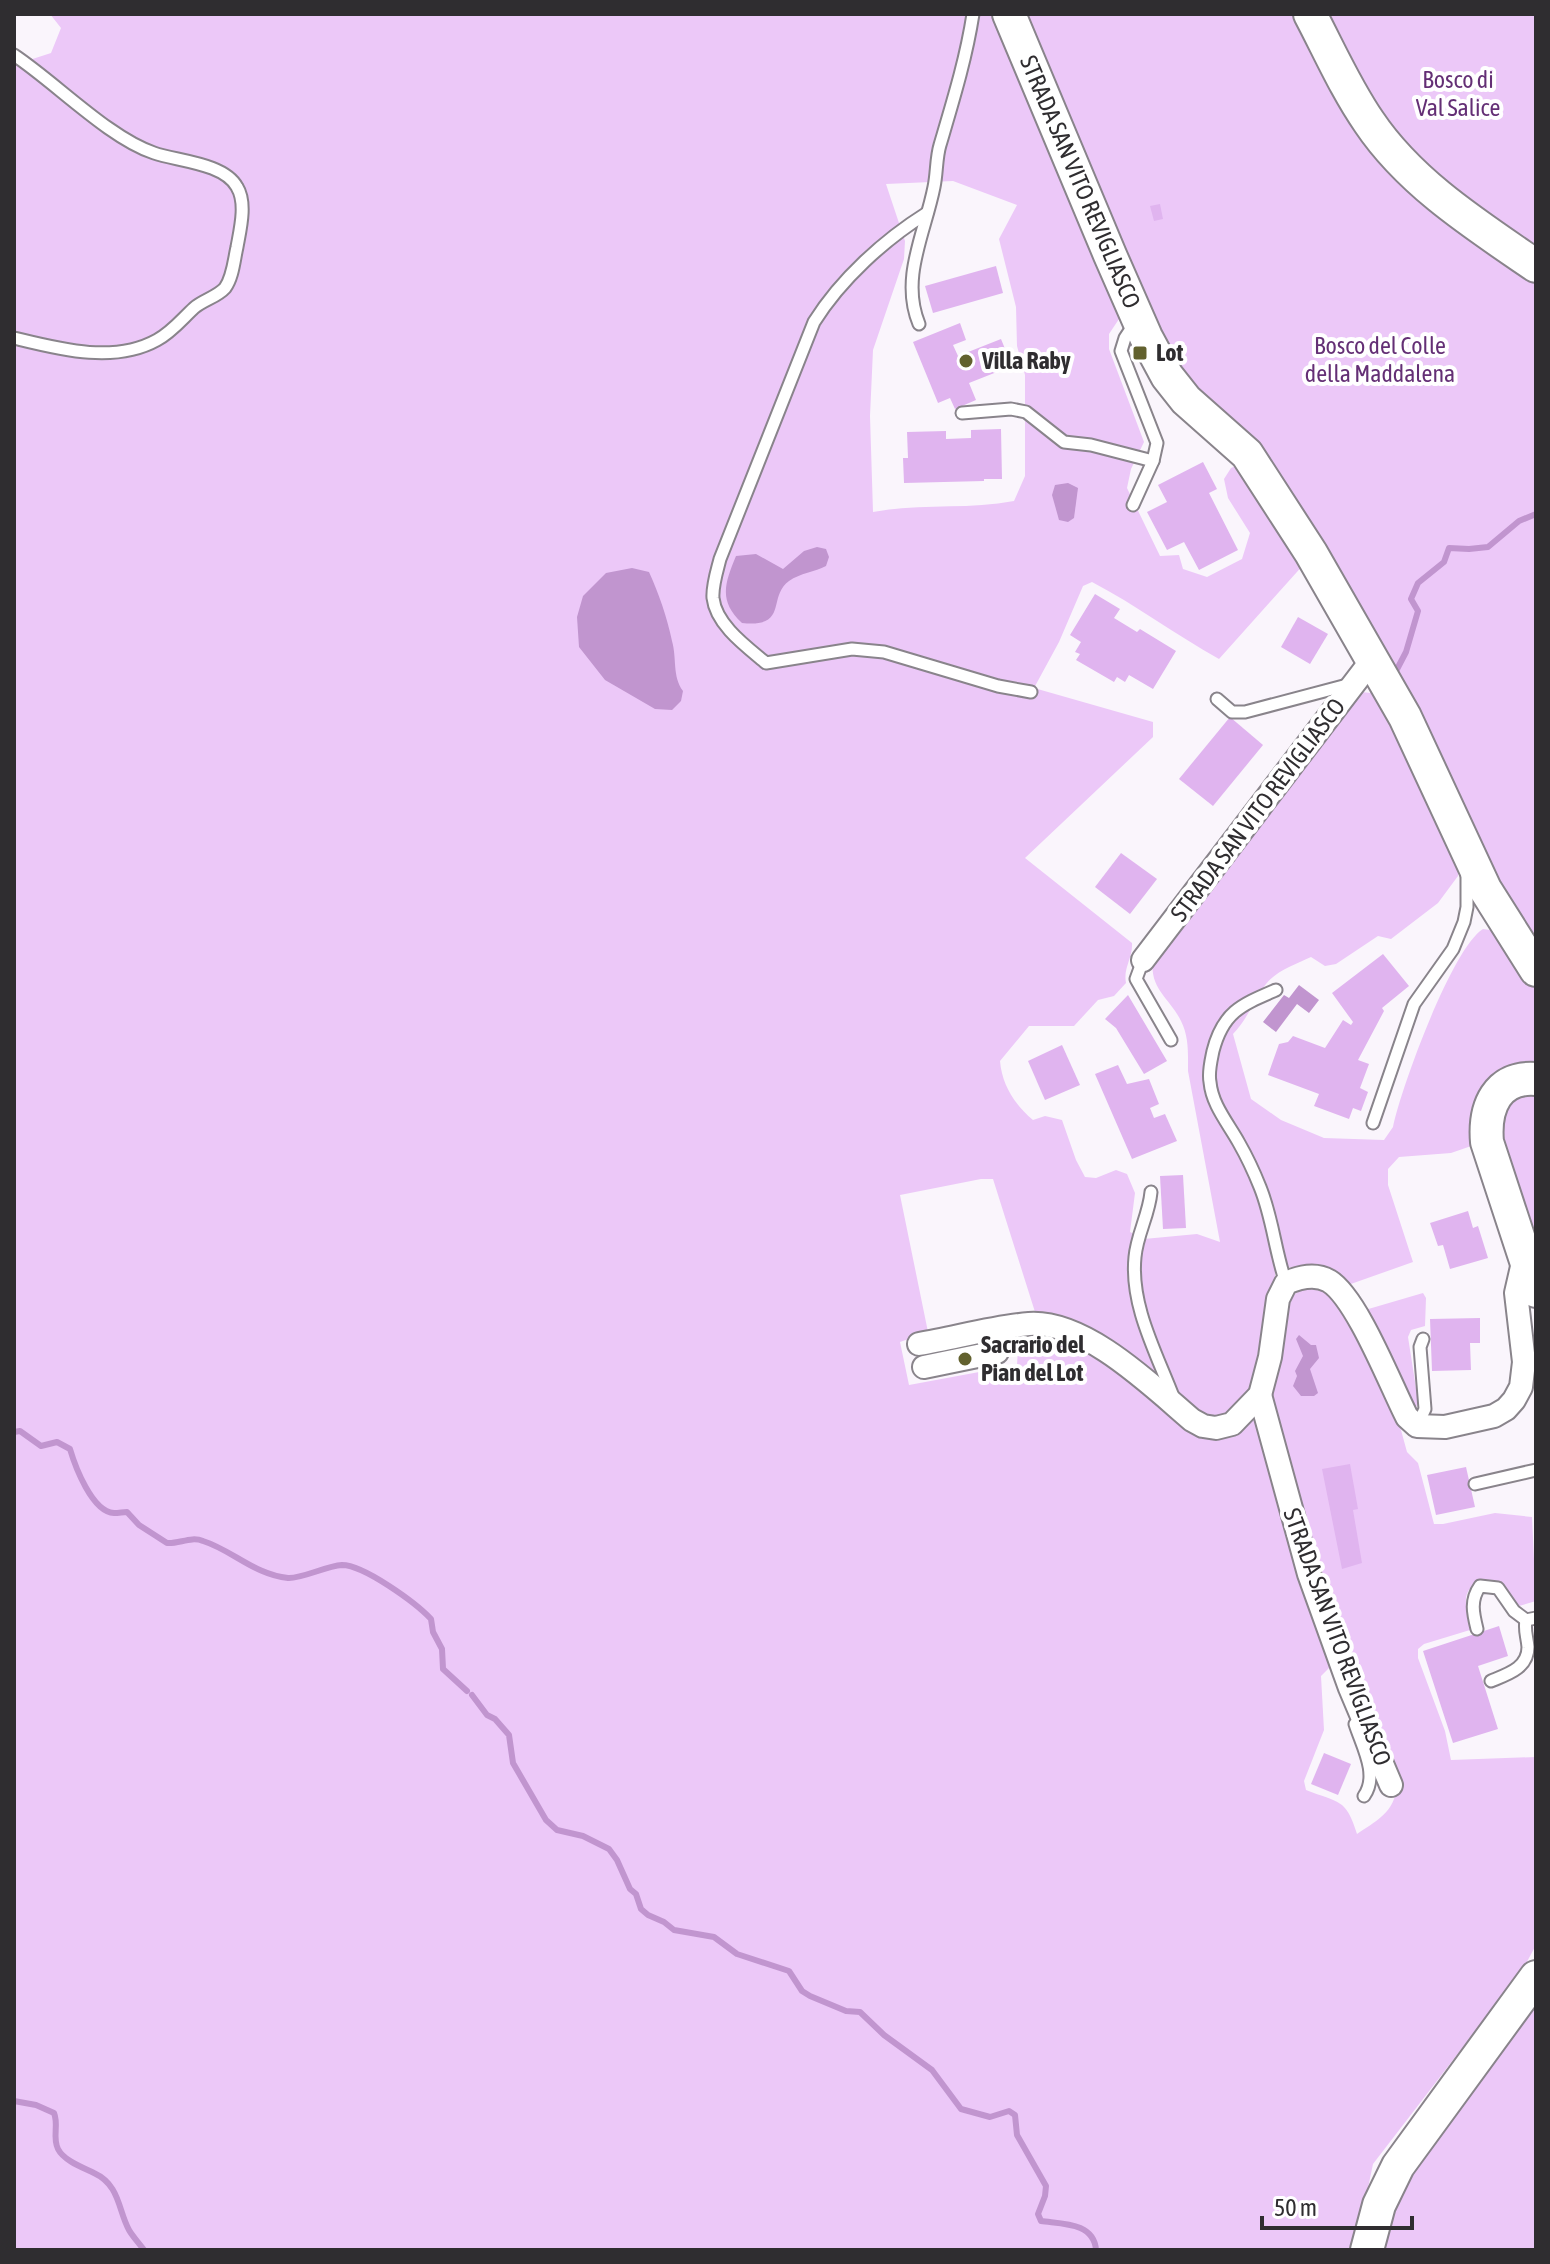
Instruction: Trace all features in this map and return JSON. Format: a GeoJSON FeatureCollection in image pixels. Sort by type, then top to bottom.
{"type":"FeatureCollection","features":[{"type":"Feature","properties":{"kind":"street","name":"STRADA SAN VITO REVIGLIASCO"},"geometry":{"type":"LineString","coordinates":[[1009,14],[1138,319],[1167,376],[1186,400],[1247,454],[1311,553],[1364,672],[1424,756],[1467,855],[1536,970]]}},
{"type":"Feature","properties":{"kind":"street"},"geometry":{"type":"LineString","coordinates":[[1310,14],[1368,121],[1391,152],[1438,194],[1536,266]]}},
{"type":"Feature","properties":{"kind":"street","name":"STRADA SAN VITO REVIGLIASCO"},"geometry":{"type":"LineString","coordinates":[[1143,960],[1364,672]]}},
{"type":"Feature","properties":{"kind":"street"},"geometry":{"type":"LineString","coordinates":[[1536,1079],[1523,1078],[1500,1090],[1487,1113],[1485,1127],[1487,1142],[1536,1291]]}},
{"type":"Feature","properties":{"kind":"street"},"geometry":{"type":"LineString","coordinates":[[1286,1283],[1311,1276],[1327,1280],[1340,1290],[1354,1310],[1407,1417],[1417,1426],[1445,1427],[1494,1416],[1506,1409],[1521,1387],[1524,1362],[1516,1293],[1524,1258]]}},
{"type":"Feature","properties":{"kind":"street","name":"STRADA SAN VITO REVIGLIASCO"},"geometry":{"type":"LineString","coordinates":[[919,1344],[1030,1324],[1066,1329],[1085,1337],[1203,1426],[1216,1428],[1232,1424],[1260,1395],[1270,1357],[1278,1299],[1286,1283]]}},
{"type":"Feature","properties":{"kind":"street"},"geometry":{"type":"LineString","coordinates":[[924,1367],[997,1352]]}},
{"type":"Feature","properties":{"kind":"street","name":"STRADA SAN VITO REVIGLIASCO"},"geometry":{"type":"LineString","coordinates":[[1260,1395],[1309,1574],[1350,1688],[1391,1785]]}},
{"type":"Feature","properties":{"kind":"street"},"geometry":{"type":"LineString","coordinates":[[1367,2250],[1379,2205],[1398,2166],[1536,1977]]}},
{"type":"Feature","properties":{"kind":"lane"},"geometry":{"type":"LineString","coordinates":[[919,324],[914,312],[910,279],[934,188],[939,147],[969,43],[973,14]]}},
{"type":"Feature","properties":{"kind":"lane"},"geometry":{"type":"LineString","coordinates":[[14,55],[127,139],[151,153],[203,165],[230,179],[238,187],[241,216],[231,276],[224,288],[197,305],[160,339],[145,346],[108,353],[72,351],[14,338]]}},
{"type":"Feature","properties":{"kind":"lane"},"geometry":{"type":"LineString","coordinates":[[927,213],[903,228],[830,296],[814,322],[720,559],[713,600],[739,641],[766,663],[852,649],[874,651],[998,686],[1031,692]]}},
{"type":"Feature","properties":{"kind":"lane"},"geometry":{"type":"LineString","coordinates":[[1133,505],[1153,461],[1157,443],[1121,351],[1125,338],[1138,319]]}},
{"type":"Feature","properties":{"kind":"lane"},"geometry":{"type":"LineString","coordinates":[[962,413],[1011,409],[1026,412],[1064,442],[1091,445],[1153,461]]}},
{"type":"Feature","properties":{"kind":"lane"},"geometry":{"type":"LineString","coordinates":[[1217,699],[1232,712],[1245,712],[1364,672]]}},
{"type":"Feature","properties":{"kind":"lane"},"geometry":{"type":"LineString","coordinates":[[1373,1123],[1414,1004],[1453,949],[1464,922],[1467,855]]}},
{"type":"Feature","properties":{"kind":"lane"},"geometry":{"type":"LineString","coordinates":[[1143,960],[1136,979],[1171,1040]]}},
{"type":"Feature","properties":{"kind":"lane"},"geometry":{"type":"LineString","coordinates":[[1276,990],[1248,1002],[1227,1018],[1219,1029],[1209,1080],[1214,1100],[1261,1189],[1286,1283]]}},
{"type":"Feature","properties":{"kind":"lane"},"geometry":{"type":"LineString","coordinates":[[1151,1192],[1149,1209],[1137,1238],[1135,1284],[1142,1319],[1177,1407]]}},
{"type":"Feature","properties":{"kind":"lane"},"geometry":{"type":"LineString","coordinates":[[1417,1426],[1425,1409],[1420,1347],[1423,1339]]}},
{"type":"Feature","properties":{"kind":"lane"},"geometry":{"type":"LineString","coordinates":[[1475,1484],[1536,1470]]}},
{"type":"Feature","properties":{"kind":"lane"},"geometry":{"type":"LineString","coordinates":[[1477,1629],[1473,1595],[1480,1586],[1498,1588],[1514,1611],[1531,1619],[1524,1630],[1528,1645],[1526,1660],[1518,1668],[1491,1681]]}},
{"type":"Feature","properties":{"kind":"lane"},"geometry":{"type":"LineString","coordinates":[[1350,1688],[1349,1703],[1371,1772],[1371,1787],[1364,1796]]}},
{"type":"Feature","properties":{"kind":"green space"},"geometry":{"type":"Polygon","coordinates":[[[50,14],[995,14],[1040,131],[1123,313],[1109,334],[1109,349],[1144,442],[1131,469],[1127,488],[1160,556],[1179,555],[1183,569],[1207,577],[1242,559],[1250,533],[1228,498],[1224,479],[1231,468],[1243,463],[1305,563],[1219,659],[1092,582],[1083,586],[1059,642],[1034,688],[1153,722],[1153,737],[1025,858],[1132,943],[1132,948],[1126,983],[1114,996],[1098,1000],[1074,1026],[1029,1026],[1000,1061],[1010,1094],[1033,1120],[1045,1116],[1062,1120],[1085,1177],[1096,1178],[1116,1170],[1127,1174],[1135,1193],[1130,1232],[1144,1239],[1197,1234],[1220,1242],[1188,1071],[1188,1045],[1181,1021],[1154,979],[1153,960],[1361,692],[1381,694],[1460,857],[1458,876],[1438,903],[1391,939],[1378,936],[1336,964],[1325,966],[1311,957],[1270,979],[1233,1034],[1251,1099],[1281,1120],[1324,1138],[1384,1140],[1393,1127],[1406,1082],[1443,990],[1457,962],[1483,929],[1497,931],[1526,978],[1536,988],[1536,1069],[1480,1143],[1451,1153],[1399,1157],[1388,1169],[1388,1185],[1413,1262],[1348,1285],[1308,1266],[1275,1268],[1265,1318],[1264,1343],[1253,1389],[1230,1414],[1217,1417],[1200,1413],[1035,1312],[993,1179],[900,1195],[928,1332],[900,1342],[909,1385],[1017,1365],[1018,1349],[1025,1335],[1037,1333],[1079,1344],[1217,1439],[1234,1437],[1256,1415],[1331,1666],[1321,1676],[1324,1730],[1304,1781],[1306,1790],[1340,1803],[1349,1814],[1357,1834],[1391,1806],[1397,1780],[1307,1552],[1271,1391],[1286,1301],[1304,1289],[1320,1289],[1334,1298],[1347,1313],[1401,1430],[1407,1452],[1418,1463],[1434,1524],[1495,1513],[1532,1517],[1536,1601],[1519,1606],[1498,1582],[1481,1581],[1471,1587],[1466,1598],[1470,1630],[1424,1644],[1418,1649],[1418,1658],[1445,1731],[1451,1760],[1536,1757],[1536,1945],[1523,1969],[1373,2164],[1363,2212],[1350,2250],[14,2250],[14,65],[51,53],[61,28],[50,14]],[[953,181],[886,184],[905,241],[904,259],[873,350],[870,416],[873,512],[1014,501],[1025,476],[1025,375],[1017,346],[1016,307],[999,239],[1017,205],[953,181]]]}},
{"type":"Feature","properties":{"kind":"green space","name":"Bosco del Colle della Maddalena"},"geometry":{"type":"Polygon","coordinates":[[[1021,14],[1297,14],[1332,84],[1536,280],[1536,954],[1458,810],[1179,376],[1021,14]]]}},
{"type":"Feature","properties":{"kind":"green space","name":"Bosco di Val Salice"},"geometry":{"type":"Polygon","coordinates":[[[1323,14],[1536,14],[1536,252],[1441,185],[1389,135],[1323,14]]]}},
{"type":"Feature","properties":{"kind":"green space"},"geometry":{"type":"Polygon","coordinates":[[[1536,1093],[1536,1258],[1498,1146],[1499,1109],[1512,1097],[1536,1093]]]}},
{"type":"Feature","properties":{"kind":"green space"},"geometry":{"type":"Polygon","coordinates":[[[1423,1293],[1426,1298],[1425,1326],[1411,1330],[1408,1337],[1418,1401],[1417,1406],[1413,1407],[1365,1310],[1423,1293]]]}},
{"type":"Feature","properties":{"kind":"green space"},"geometry":{"type":"Polygon","coordinates":[[[1536,1993],[1536,2250],[1378,2250],[1408,2173],[1536,1993]]]}},
{"type":"Feature","properties":{"kind":"shaded area"},"geometry":{"type":"Polygon","coordinates":[[[1068,483],[1078,488],[1074,518],[1068,522],[1059,520],[1052,495],[1055,485],[1068,483]]]}},
{"type":"Feature","properties":{"kind":"shaded area"},"geometry":{"type":"Polygon","coordinates":[[[817,547],[826,549],[829,557],[826,566],[789,581],[779,595],[772,616],[766,621],[742,623],[734,615],[726,591],[736,556],[756,554],[783,569],[804,551],[817,547]]]}},
{"type":"Feature","properties":{"kind":"shaded area"},"geometry":{"type":"Polygon","coordinates":[[[632,568],[649,572],[668,623],[677,679],[683,691],[681,701],[672,710],[655,709],[605,680],[579,647],[577,617],[583,596],[606,573],[632,568]]]}},
{"type":"Feature","properties":{"kind":"shaded area"},"geometry":{"type":"Polygon","coordinates":[[[1299,985],[1319,1000],[1309,1013],[1297,1004],[1276,1032],[1263,1022],[1284,995],[1289,998],[1299,985]]]}},
{"type":"Feature","properties":{"kind":"shaded area"},"geometry":{"type":"Polygon","coordinates":[[[1299,1335],[1311,1345],[1316,1345],[1319,1358],[1310,1369],[1318,1393],[1314,1396],[1301,1396],[1293,1386],[1297,1376],[1295,1371],[1303,1356],[1296,1339],[1299,1335]]]}},
{"type":"Feature","properties":{"kind":"building"},"geometry":{"type":"Polygon","coordinates":[[[1160,204],[1163,219],[1154,221],[1150,206],[1160,204]]]}},
{"type":"Feature","properties":{"kind":"building"},"geometry":{"type":"Polygon","coordinates":[[[996,266],[1003,293],[933,313],[925,286],[996,266]]]}},
{"type":"Feature","properties":{"kind":"building","name":"Villa Raby"},"geometry":{"type":"Polygon","coordinates":[[[960,323],[966,340],[953,345],[958,356],[1001,339],[1012,366],[969,383],[976,400],[955,409],[950,398],[938,403],[913,342],[960,323]]]}},
{"type":"Feature","properties":{"kind":"building"},"geometry":{"type":"Polygon","coordinates":[[[1001,429],[1002,479],[904,483],[903,458],[908,458],[907,432],[946,431],[946,439],[971,438],[971,430],[1001,429]]]}},
{"type":"Feature","properties":{"kind":"building"},"geometry":{"type":"Polygon","coordinates":[[[1203,462],[1217,489],[1209,493],[1238,550],[1199,570],[1184,542],[1167,550],[1147,512],[1167,502],[1158,485],[1203,462]]]}},
{"type":"Feature","properties":{"kind":"building"},"geometry":{"type":"Polygon","coordinates":[[[1095,594],[1120,609],[1114,618],[1137,632],[1140,629],[1176,651],[1153,689],[1129,675],[1125,682],[1117,677],[1114,682],[1076,660],[1080,654],[1075,652],[1081,642],[1070,635],[1095,594]]]}},
{"type":"Feature","properties":{"kind":"building"},"geometry":{"type":"Polygon","coordinates":[[[1298,617],[1328,634],[1310,664],[1281,647],[1298,617]]]}},
{"type":"Feature","properties":{"kind":"building"},"geometry":{"type":"Polygon","coordinates":[[[1230,717],[1263,745],[1213,806],[1179,779],[1230,717]]]}},
{"type":"Feature","properties":{"kind":"building"},"geometry":{"type":"Polygon","coordinates":[[[1121,853],[1157,879],[1130,914],[1095,887],[1121,853]]]}},
{"type":"Feature","properties":{"kind":"building"},"geometry":{"type":"Polygon","coordinates":[[[1383,954],[1409,986],[1382,1008],[1384,1011],[1358,1060],[1369,1064],[1360,1088],[1368,1092],[1361,1111],[1353,1108],[1349,1119],[1314,1106],[1319,1094],[1268,1075],[1279,1044],[1288,1042],[1293,1036],[1325,1048],[1343,1020],[1351,1025],[1353,1022],[1332,993],[1383,954]]]}},
{"type":"Feature","properties":{"kind":"building"},"geometry":{"type":"Polygon","coordinates":[[[1128,995],[1167,1061],[1144,1074],[1116,1028],[1105,1019],[1128,995]]]}},
{"type":"Feature","properties":{"kind":"building"},"geometry":{"type":"Polygon","coordinates":[[[1062,1045],[1080,1085],[1045,1100],[1028,1061],[1062,1045]]]}},
{"type":"Feature","properties":{"kind":"building"},"geometry":{"type":"Polygon","coordinates":[[[1118,1065],[1127,1084],[1149,1079],[1159,1104],[1150,1108],[1154,1118],[1165,1114],[1177,1141],[1132,1159],[1095,1074],[1118,1065]]]}},
{"type":"Feature","properties":{"kind":"building"},"geometry":{"type":"Polygon","coordinates":[[[1183,1175],[1186,1228],[1163,1229],[1160,1176],[1183,1175]]]}},
{"type":"Feature","properties":{"kind":"building"},"geometry":{"type":"Polygon","coordinates":[[[1468,1211],[1473,1228],[1478,1226],[1488,1258],[1450,1269],[1443,1245],[1438,1246],[1430,1223],[1468,1211]]]}},
{"type":"Feature","properties":{"kind":"building"},"geometry":{"type":"Polygon","coordinates":[[[1480,1318],[1480,1343],[1470,1343],[1471,1370],[1432,1371],[1430,1319],[1480,1318]]]}},
{"type":"Feature","properties":{"kind":"building"},"geometry":{"type":"Polygon","coordinates":[[[1350,1464],[1358,1509],[1353,1510],[1362,1563],[1342,1569],[1322,1469],[1350,1464]]]}},
{"type":"Feature","properties":{"kind":"building"},"geometry":{"type":"Polygon","coordinates":[[[1466,1467],[1475,1507],[1436,1515],[1427,1475],[1466,1467]]]}},
{"type":"Feature","properties":{"kind":"building"},"geometry":{"type":"Polygon","coordinates":[[[1499,1626],[1508,1656],[1478,1666],[1498,1729],[1453,1743],[1423,1651],[1499,1626]]]}},
{"type":"Feature","properties":{"kind":"building"},"geometry":{"type":"Polygon","coordinates":[[[1324,1753],[1351,1764],[1338,1795],[1311,1784],[1324,1753]]]}},
{"type":"Feature","properties":{"kind":"waterway"},"geometry":{"type":"LineString","coordinates":[[1394,675],[1406,652],[1418,611],[1411,599],[1418,583],[1444,562],[1449,548],[1488,547],[1519,521],[1536,514]]}},
{"type":"Feature","properties":{"kind":"waterway"},"geometry":{"type":"LineString","coordinates":[[14,1432],[20,1431],[41,1446],[57,1442],[70,1449],[86,1487],[99,1505],[106,1511],[127,1512],[139,1525],[167,1543],[198,1540],[276,1576],[300,1577],[342,1565],[376,1578],[431,1619],[433,1632],[442,1649],[443,1669],[467,1691]]}},
{"type":"Feature","properties":{"kind":"waterway"},"geometry":{"type":"LineString","coordinates":[[472,1695],[487,1715],[495,1719],[509,1735],[513,1763],[546,1820],[557,1830],[583,1836],[609,1849],[630,1889],[636,1894],[641,1909],[674,1930],[714,1937],[737,1954],[789,1971],[802,1991],[810,1996],[846,2011],[860,2012],[884,2035],[932,2070],[961,2109],[990,2117],[1009,2111],[1015,2115],[1017,2135],[1046,2186],[1038,2214],[1041,2221],[1083,2229],[1094,2241],[1096,2250]]}},
{"type":"Feature","properties":{"kind":"waterway"},"geometry":{"type":"LineString","coordinates":[[14,2101],[36,2105],[54,2113],[58,2149],[69,2161],[109,2184],[129,2230],[144,2250]]}},
{"type":"Feature","properties":{"kind":"place","name":"Lot"},"geometry":{"type":"Point","coordinates":[1140,353]}},
{"type":"Feature","properties":{"kind":"place","name":"Villa Raby"},"geometry":{"type":"Point","coordinates":[966,361]}},
{"type":"Feature","properties":{"kind":"place","name":"Sacrario del Pian del Lot"},"geometry":{"type":"Point","coordinates":[965,1359]}}]}
